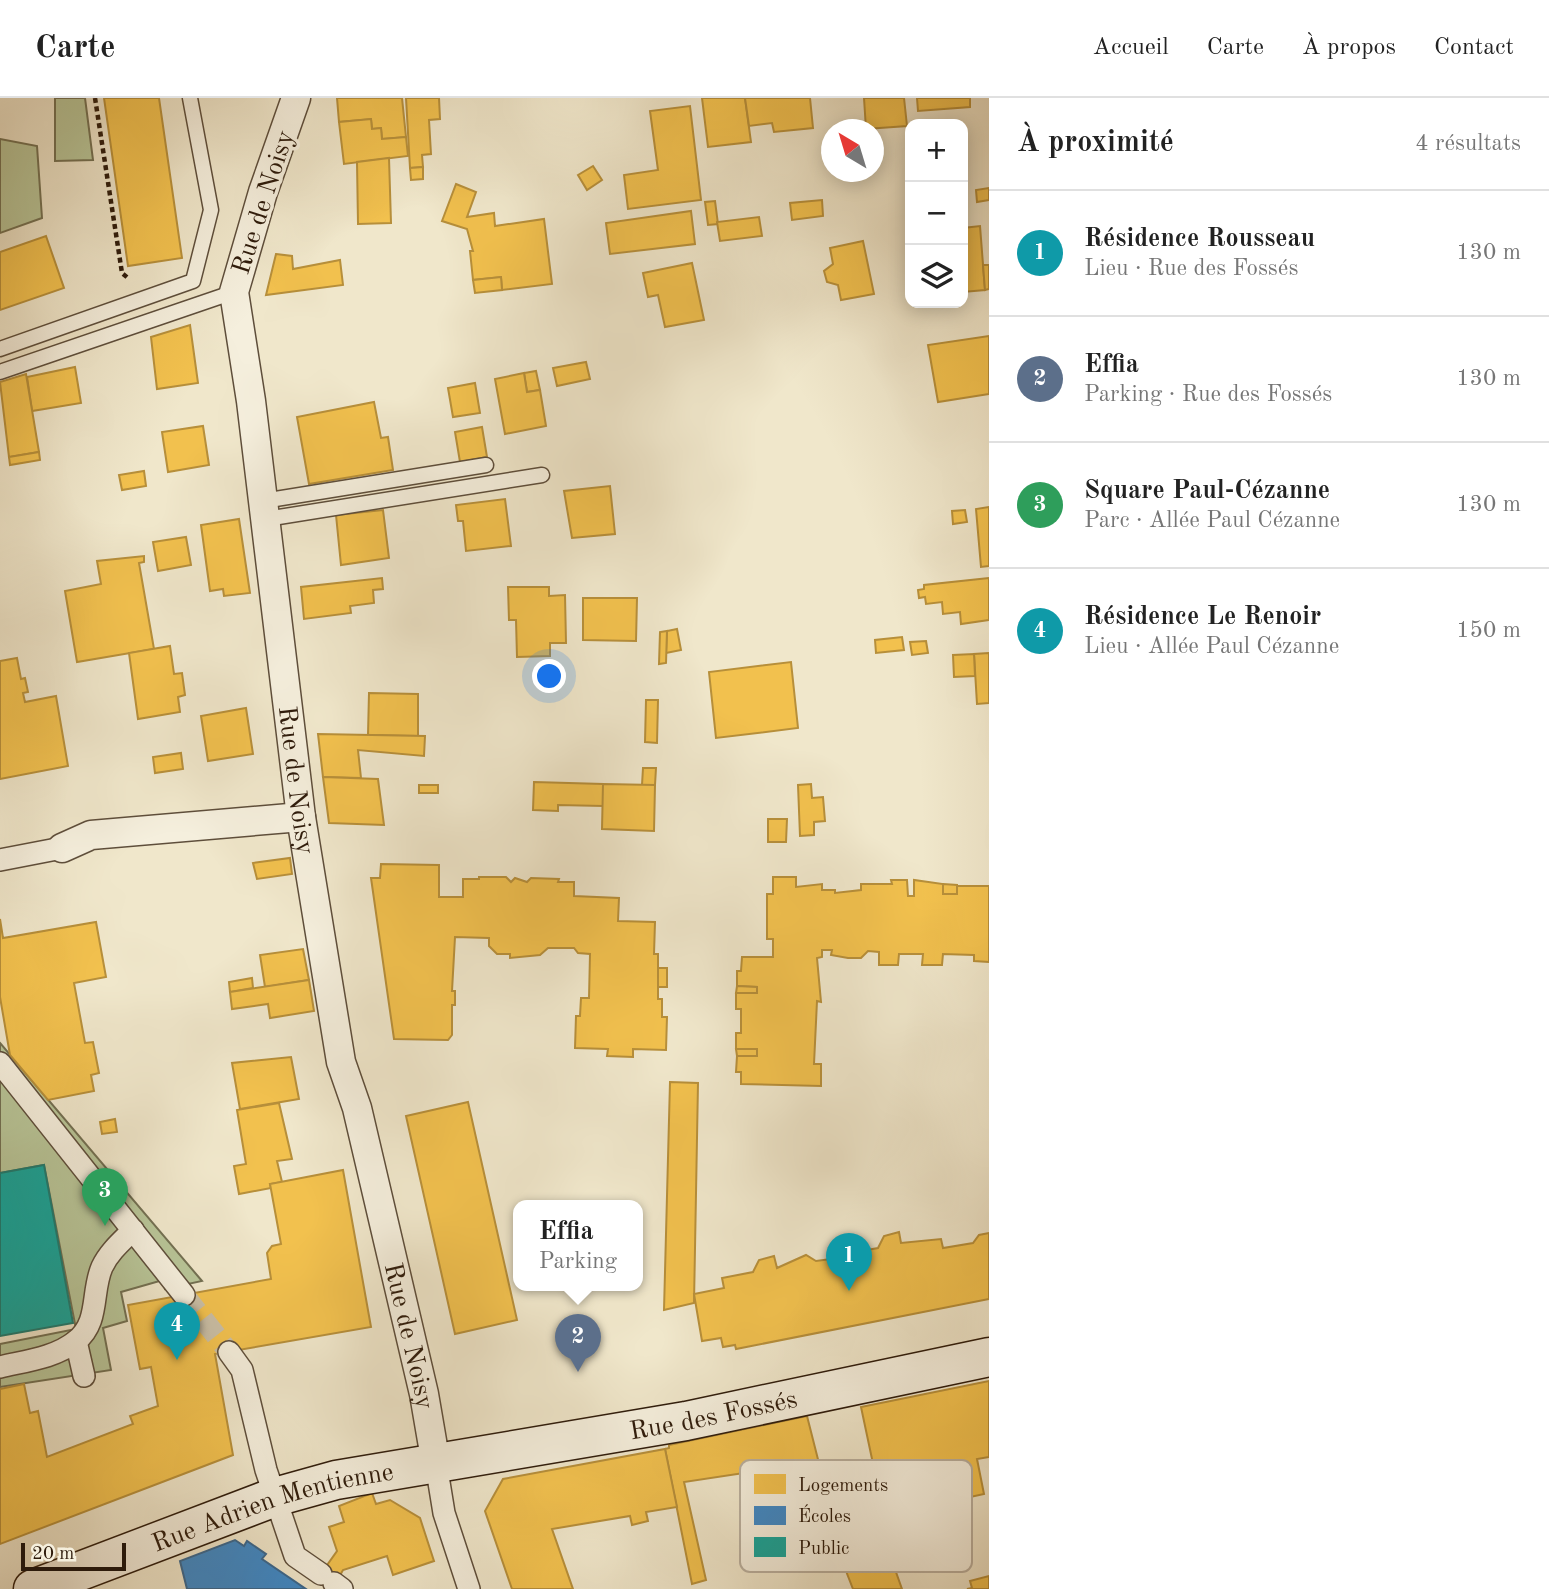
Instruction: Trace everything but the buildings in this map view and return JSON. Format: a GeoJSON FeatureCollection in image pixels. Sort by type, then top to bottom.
{"type":"FeatureCollection","features":[{"type":"Feature","properties":{"kind":"main road","name":"Rue des Fossés"},"geometry":{"type":"LineString","coordinates":[[436,1464],[686,1421],[989,1357]]}},
{"type":"Feature","properties":{"kind":"main road","name":"Rue Adrien Mentienne"},"geometry":{"type":"LineString","coordinates":[[33,1589],[275,1497],[336,1480],[436,1464]]}},
{"type":"Feature","properties":{"kind":"street","name":"Rue de Noisy"},"geometry":{"type":"LineString","coordinates":[[296,98],[263,192],[234,292],[265,510],[301,817],[341,1062],[357,1108],[424,1394],[436,1464]]}},
{"type":"Feature","properties":{"kind":"street"},"geometry":{"type":"LineString","coordinates":[[0,860],[62,848],[91,835],[301,817]]}},
{"type":"Feature","properties":{"kind":"street"},"geometry":{"type":"LineString","coordinates":[[0,1063],[184,1295]]}},
{"type":"Feature","properties":{"kind":"street"},"geometry":{"type":"LineString","coordinates":[[0,1367],[50,1355],[76,1341],[91,1321],[103,1267],[113,1250],[134,1230]]}},
{"type":"Feature","properties":{"kind":"street"},"geometry":{"type":"LineString","coordinates":[[76,1341],[84,1376]]}},
{"type":"Feature","properties":{"kind":"street"},"geometry":{"type":"LineString","coordinates":[[229,1352],[242,1370],[275,1497],[295,1556],[333,1582]]}},
{"type":"Feature","properties":{"kind":"street"},"geometry":{"type":"LineString","coordinates":[[436,1464],[444,1513],[469,1589]]}},
{"type":"Feature","properties":{"kind":"lane"},"geometry":{"type":"LineString","coordinates":[[0,349],[193,281],[211,210],[190,98]]}},
{"type":"Feature","properties":{"kind":"lane"},"geometry":{"type":"LineString","coordinates":[[0,372],[234,292]]}},
{"type":"Feature","properties":{"kind":"lane"},"geometry":{"type":"LineString","coordinates":[[265,510],[486,465]]}},
{"type":"Feature","properties":{"kind":"lane"},"geometry":{"type":"LineString","coordinates":[[265,510],[542,475]]}},
{"type":"Feature","properties":{"kind":"path"},"geometry":{"type":"LineString","coordinates":[[95,98],[122,273],[148,297]]}},
{"type":"Feature","properties":{"kind":"green space"},"geometry":{"type":"Polygon","coordinates":[[[55,98],[85,98],[93,160],[55,161],[55,98]]]}},
{"type":"Feature","properties":{"kind":"green space"},"geometry":{"type":"Polygon","coordinates":[[[0,139],[37,146],[42,218],[0,233],[0,139]]]}},
{"type":"Feature","properties":{"kind":"green space"},"geometry":{"type":"Polygon","coordinates":[[[0,1043],[202,1281],[165,1289],[163,1280],[121,1292],[127,1321],[103,1328],[111,1370],[0,1387],[0,1344],[76,1329],[44,1165],[0,1173],[0,1043]]]}},
{"type":"Feature","properties":{"kind":"tunnel"},"geometry":{"type":"LineString","coordinates":[[184,1295],[229,1352]]}},
{"type":"Feature","properties":{"kind":"place","name":"Square Paul-Cézanne"},"geometry":{"type":"Point","coordinates":[105,1226]}},
{"type":"Feature","properties":{"kind":"place","name":"Résidence Rousseau"},"geometry":{"type":"Point","coordinates":[849,1291]}},
{"type":"Feature","properties":{"kind":"place","name":"Résidence Le Renoir"},"geometry":{"type":"Point","coordinates":[177,1360]}},
{"type":"Feature","properties":{"kind":"place","name":"Effia"},"geometry":{"type":"Point","coordinates":[578,1372]}}]}
